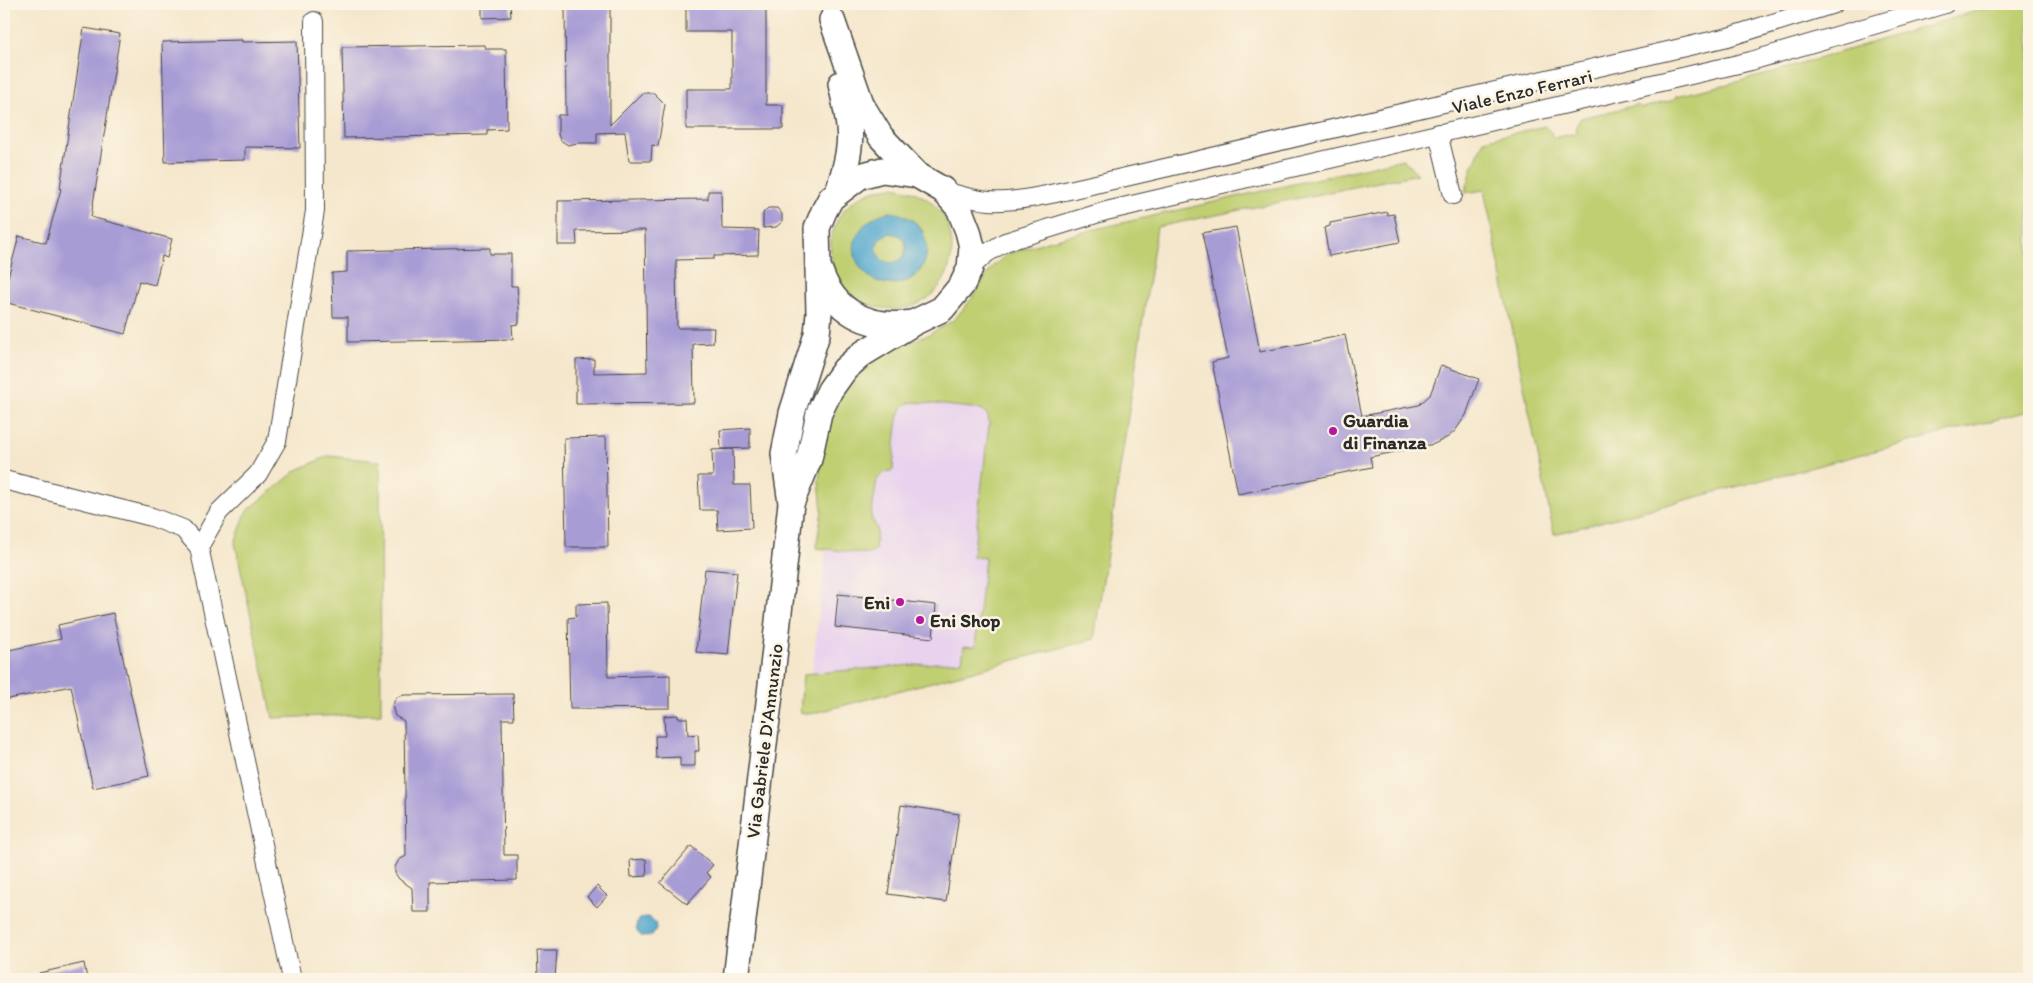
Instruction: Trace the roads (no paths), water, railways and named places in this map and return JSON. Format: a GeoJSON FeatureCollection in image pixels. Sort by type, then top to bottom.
{"type":"FeatureCollection","features":[{"type":"Feature","properties":{"kind":"main road"},"geometry":{"type":"LineString","coordinates":[[791,503],[809,459],[819,413],[830,390],[845,369],[862,354],[913,323],[942,309],[962,285],[970,268],[972,247],[959,208],[943,190],[917,176],[880,137],[862,106],[831,12]]}},
{"type":"Feature","properties":{"kind":"main road"},"geometry":{"type":"LineString","coordinates":[[831,12],[837,69],[851,130],[850,152],[838,191]]}},
{"type":"Feature","properties":{"kind":"main road"},"geometry":{"type":"LineString","coordinates":[[791,503],[784,454],[792,413],[817,334],[820,313],[817,228],[831,198],[860,176],[882,170],[917,176]]}},
{"type":"Feature","properties":{"kind":"main road"},"geometry":{"type":"LineString","coordinates":[[818,264],[824,281],[833,296],[846,309],[861,318],[878,324],[896,326],[913,323]]}},
{"type":"Feature","properties":{"kind":"main road","name":"Via Gabriele D'Annunzio"},"geometry":{"type":"LineString","coordinates":[[736,979],[791,503]]}},
{"type":"Feature","properties":{"kind":"street","name":"Viale Enzo Ferrari"},"geometry":{"type":"LineString","coordinates":[[943,190],[969,198],[990,201],[1018,199],[1100,183],[1728,37],[1834,4]]}},
{"type":"Feature","properties":{"kind":"street","name":"Viale Enzo Ferrari"},"geometry":{"type":"LineString","coordinates":[[970,268],[987,253],[1005,242],[1106,211],[1751,61],[1945,4]]}},
{"type":"Feature","properties":{"kind":"street"},"geometry":{"type":"LineString","coordinates":[[199,547],[219,512],[258,474],[277,442],[315,211],[314,21]]}},
{"type":"Feature","properties":{"kind":"street"},"geometry":{"type":"LineString","coordinates":[[1438,133],[1453,196]]}},
{"type":"Feature","properties":{"kind":"street"},"geometry":{"type":"LineString","coordinates":[[4,480],[152,517],[183,529],[199,547],[292,979]]}},
{"type":"Feature","properties":{"kind":"water"},"geometry":{"type":"Polygon","coordinates":[[[889,212],[906,216],[917,225],[924,237],[927,250],[924,262],[918,273],[906,281],[891,284],[876,281],[864,272],[858,263],[855,253],[857,235],[863,227],[879,215],[889,212]],[[890,233],[886,234],[878,242],[878,253],[887,262],[893,263],[904,254],[906,248],[905,241],[900,236],[890,233]]]}},
{"type":"Feature","properties":{"kind":"water"},"geometry":{"type":"Polygon","coordinates":[[[646,917],[653,920],[656,927],[653,934],[646,937],[639,934],[636,927],[639,920],[646,917]]]}},
{"type":"Feature","properties":{"kind":"place","name":"Guardia di Finanza"},"geometry":{"type":"Point","coordinates":[1333,431]}},
{"type":"Feature","properties":{"kind":"place","name":"Eni"},"geometry":{"type":"Point","coordinates":[900,602]}},
{"type":"Feature","properties":{"kind":"place","name":"Eni Shop"},"geometry":{"type":"Point","coordinates":[920,620]}}]}
